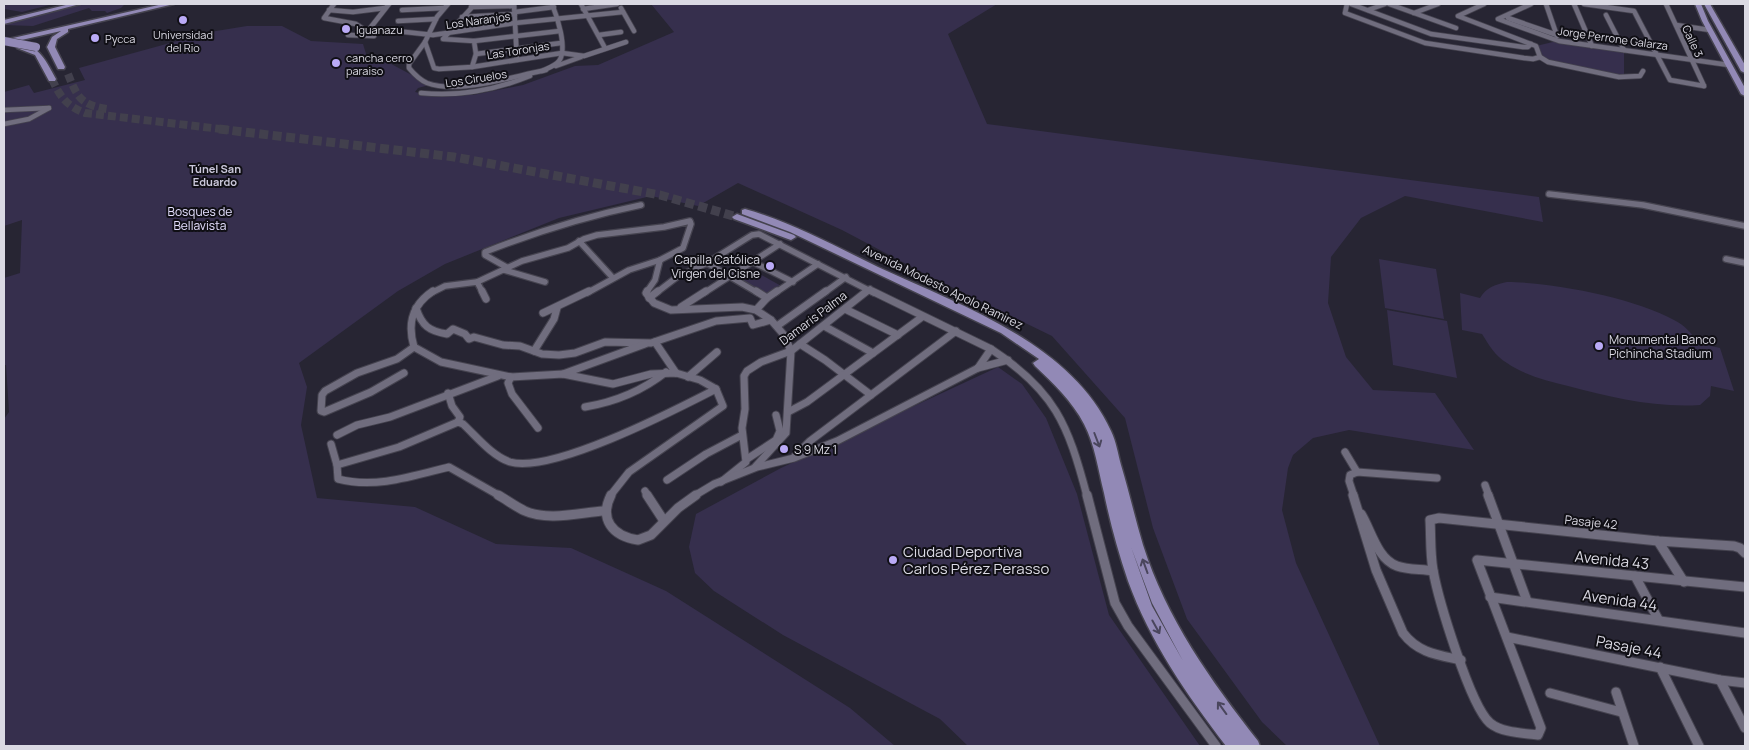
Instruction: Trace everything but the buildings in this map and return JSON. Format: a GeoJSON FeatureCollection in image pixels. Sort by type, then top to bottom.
{"type":"FeatureCollection","features":[{"type":"Feature","properties":{"kind":"main road"},"geometry":{"type":"LineString","coordinates":[[4,20],[70,4]]}},
{"type":"Feature","properties":{"kind":"main road"},"geometry":{"type":"LineString","coordinates":[[4,20],[77,4]]}},
{"type":"Feature","properties":{"kind":"main road"},"geometry":{"type":"LineString","coordinates":[[4,37],[155,4]]}},
{"type":"Feature","properties":{"kind":"main road"},"geometry":{"type":"LineString","coordinates":[[4,42],[171,4]]}},
{"type":"Feature","properties":{"kind":"main road"},"geometry":{"type":"LineString","coordinates":[[1698,4],[1745,94]]}},
{"type":"Feature","properties":{"kind":"main road"},"geometry":{"type":"LineString","coordinates":[[1707,4],[1745,72]]}},
{"type":"Feature","properties":{"kind":"main road"},"geometry":{"type":"LineString","coordinates":[[106,15],[127,6]]}},
{"type":"Feature","properties":{"kind":"main road"},"geometry":{"type":"LineString","coordinates":[[64,70],[51,49],[53,41],[63,32],[85,23]]}},
{"type":"Feature","properties":{"kind":"main road"},"geometry":{"type":"LineString","coordinates":[[1715,39],[1724,44],[1728,44],[1729,41]]}},
{"type":"Feature","properties":{"kind":"main road"},"geometry":{"type":"LineString","coordinates":[[4,42],[33,48],[64,70]]}},
{"type":"Feature","properties":{"kind":"main road"},"geometry":{"type":"LineString","coordinates":[[4,48],[26,52],[34,57],[49,75]]}},
{"type":"Feature","properties":{"kind":"main road"},"geometry":{"type":"LineString","coordinates":[[33,48],[40,56],[49,75]]}},
{"type":"Feature","properties":{"kind":"main road"},"geometry":{"type":"LineString","coordinates":[[49,75],[59,74],[64,70]]}},
{"type":"Feature","properties":{"kind":"main road","name":"Avenida Modesto Apolo Ramirez"},"geometry":{"type":"LineString","coordinates":[[741,215],[767,224],[1005,331],[1046,359],[1074,387],[1094,412],[1106,432],[1137,546],[1159,603],[1188,656],[1252,746]]}},
{"type":"Feature","properties":{"kind":"main road","name":"Avenida Modesto Apolo Ramirez"},"geometry":{"type":"LineString","coordinates":[[767,224],[788,236],[1000,335],[1040,363],[1065,390],[1084,414],[1095,434],[1102,455],[1124,548],[1145,606],[1174,659],[1208,712],[1236,746]]}},
{"type":"Feature","properties":{"kind":"street"},"geometry":{"type":"LineString","coordinates":[[367,32],[389,4]]}},
{"type":"Feature","properties":{"kind":"street"},"geometry":{"type":"LineString","coordinates":[[581,4],[605,48]]}},
{"type":"Feature","properties":{"kind":"street"},"geometry":{"type":"LineString","coordinates":[[584,9],[618,4],[634,31]]}},
{"type":"Feature","properties":{"kind":"street"},"geometry":{"type":"LineString","coordinates":[[1347,4],[1345,13],[1425,43],[1532,59],[1540,57]]}},
{"type":"Feature","properties":{"kind":"street"},"geometry":{"type":"LineString","coordinates":[[1351,4],[1431,34],[1525,48],[1532,44]]}},
{"type":"Feature","properties":{"kind":"street"},"geometry":{"type":"LineString","coordinates":[[1368,10],[1385,4]]}},
{"type":"Feature","properties":{"kind":"street"},"geometry":{"type":"LineString","coordinates":[[1389,4],[1456,28]]}},
{"type":"Feature","properties":{"kind":"street"},"geometry":{"type":"LineString","coordinates":[[1414,13],[1438,4]]}},
{"type":"Feature","properties":{"kind":"street"},"geometry":{"type":"LineString","coordinates":[[1484,4],[1458,16],[1532,44],[1538,48],[1540,57],[1557,65],[1619,77],[1638,77],[1643,71]]}},
{"type":"Feature","properties":{"kind":"street","name":"Jorge Perrone Galarza"},"geometry":{"type":"LineString","coordinates":[[1531,4],[1499,16],[1498,19],[1559,41],[1729,65]]}},
{"type":"Feature","properties":{"kind":"street"},"geometry":{"type":"LineString","coordinates":[[1546,4],[1559,41]]}},
{"type":"Feature","properties":{"kind":"street"},"geometry":{"type":"LineString","coordinates":[[1574,4],[1592,46]]}},
{"type":"Feature","properties":{"kind":"street"},"geometry":{"type":"LineString","coordinates":[[1584,4],[1633,10],[1657,55]]}},
{"type":"Feature","properties":{"kind":"street","name":"Calle 3"},"geometry":{"type":"LineString","coordinates":[[1657,55],[1670,80],[1704,86],[1666,4]]}},
{"type":"Feature","properties":{"kind":"street"},"geometry":{"type":"LineString","coordinates":[[517,60],[515,36],[514,5],[473,6],[443,38],[444,40],[474,41],[515,36],[560,31]]}},
{"type":"Feature","properties":{"kind":"street"},"geometry":{"type":"LineString","coordinates":[[402,10],[446,6]]}},
{"type":"Feature","properties":{"kind":"street"},"geometry":{"type":"LineString","coordinates":[[446,6],[436,19],[425,42],[409,64],[409,68],[428,83],[462,86],[546,70]]}},
{"type":"Feature","properties":{"kind":"street"},"geometry":{"type":"LineString","coordinates":[[462,17],[489,17],[553,6],[559,20],[562,53]]}},
{"type":"Feature","properties":{"kind":"street"},"geometry":{"type":"LineString","coordinates":[[348,35],[374,36],[356,24],[325,19],[324,17],[332,7],[353,12],[385,8]]}},
{"type":"Feature","properties":{"kind":"street","name":"Los Naranjos"},"geometry":{"type":"LineString","coordinates":[[396,31],[428,35],[515,23],[623,12]]}},
{"type":"Feature","properties":{"kind":"street"},"geometry":{"type":"LineString","coordinates":[[1606,15],[1624,50]]}},
{"type":"Feature","properties":{"kind":"street"},"geometry":{"type":"LineString","coordinates":[[1508,18],[1556,34]]}},
{"type":"Feature","properties":{"kind":"street"},"geometry":{"type":"LineString","coordinates":[[398,20],[436,19]]}},
{"type":"Feature","properties":{"kind":"street"},"geometry":{"type":"LineString","coordinates":[[1676,25],[1710,30]]}},
{"type":"Feature","properties":{"kind":"street"},"geometry":{"type":"LineString","coordinates":[[599,35],[621,32]]}},
{"type":"Feature","properties":{"kind":"street"},"geometry":{"type":"LineString","coordinates":[[472,67],[476,54],[474,41]]}},
{"type":"Feature","properties":{"kind":"street","name":"Las Toronjas"},"geometry":{"type":"LineString","coordinates":[[425,42],[433,66],[439,69],[472,67],[562,53],[584,56],[626,42]]}},
{"type":"Feature","properties":{"kind":"street"},"geometry":{"type":"LineString","coordinates":[[1483,42],[1485,52]]}},
{"type":"Feature","properties":{"kind":"street"},"geometry":{"type":"LineString","coordinates":[[476,54],[561,43]]}},
{"type":"Feature","properties":{"kind":"street","name":"Los Ciruelos"},"geometry":{"type":"LineString","coordinates":[[420,93],[434,94],[478,90],[511,83],[553,66],[562,57],[562,53]]}},
{"type":"Feature","properties":{"kind":"street"},"geometry":{"type":"LineString","coordinates":[[553,66],[584,56]]}},
{"type":"Feature","properties":{"kind":"street"},"geometry":{"type":"LineString","coordinates":[[4,110],[49,108],[29,119],[4,124]]}},
{"type":"Feature","properties":{"kind":"street"},"geometry":{"type":"LineString","coordinates":[[1549,194],[1643,205],[1745,226]]}},
{"type":"Feature","properties":{"kind":"street"},"geometry":{"type":"LineString","coordinates":[[545,282],[506,269],[485,255],[485,252],[534,233],[600,213],[641,205]]}},
{"type":"Feature","properties":{"kind":"street"},"geometry":{"type":"LineString","coordinates":[[543,313],[570,303],[613,278],[650,262],[660,260],[683,248],[691,221],[659,228],[618,231],[579,241],[568,248],[533,257],[477,282],[445,286],[432,291],[421,299],[412,316],[410,334],[414,347],[441,362],[480,369],[498,376],[563,374],[613,384],[666,372],[700,380],[716,389],[722,406],[630,472],[617,487],[603,511],[605,520],[614,530],[633,539],[641,540],[649,536],[695,496],[742,467],[747,459],[766,447],[779,435],[780,430],[776,415]]}},
{"type":"Feature","properties":{"kind":"street"},"geometry":{"type":"LineString","coordinates":[[649,298],[677,277],[707,263],[752,235],[761,235],[922,317],[956,331],[1008,360],[1041,389],[1058,412],[1070,436],[1115,603],[1128,626],[1216,746]]}},
{"type":"Feature","properties":{"kind":"street"},"geometry":{"type":"LineString","coordinates":[[579,241],[613,278]]}},
{"type":"Feature","properties":{"kind":"street"},"geometry":{"type":"LineString","coordinates":[[680,308],[780,244]]}},
{"type":"Feature","properties":{"kind":"street"},"geometry":{"type":"LineString","coordinates":[[1726,259],[1745,263]]}},
{"type":"Feature","properties":{"kind":"street"},"geometry":{"type":"LineString","coordinates":[[660,260],[655,280],[646,292],[649,298],[661,307],[671,310],[680,308],[742,307],[756,310],[777,326],[791,351],[786,433],[770,453],[755,467]]}},
{"type":"Feature","properties":{"kind":"street"},"geometry":{"type":"LineString","coordinates":[[753,262],[793,282]]}},
{"type":"Feature","properties":{"kind":"street"},"geometry":{"type":"LineString","coordinates":[[707,263],[768,298]]}},
{"type":"Feature","properties":{"kind":"street"},"geometry":{"type":"LineString","coordinates":[[756,310],[768,298],[818,264]]}},
{"type":"Feature","properties":{"kind":"street"},"geometry":{"type":"LineString","coordinates":[[777,326],[846,277]]}},
{"type":"Feature","properties":{"kind":"street"},"geometry":{"type":"LineString","coordinates":[[477,282],[486,300]]}},
{"type":"Feature","properties":{"kind":"street","name":"Damaris Palma"},"geometry":{"type":"LineString","coordinates":[[747,459],[742,434],[745,409],[744,376],[750,368],[791,351],[870,289]]}},
{"type":"Feature","properties":{"kind":"street"},"geometry":{"type":"LineString","coordinates":[[416,308],[421,323],[427,330],[447,334],[454,329],[465,334],[469,339],[474,337],[542,354],[559,355],[575,353],[605,342],[651,343],[676,373]]}},
{"type":"Feature","properties":{"kind":"street"},"geometry":{"type":"LineString","coordinates":[[534,351],[554,319],[557,308]]}},
{"type":"Feature","properties":{"kind":"street"},"geometry":{"type":"LineString","coordinates":[[845,309],[898,334]]}},
{"type":"Feature","properties":{"kind":"street"},"geometry":{"type":"LineString","coordinates":[[788,412],[807,402],[845,376],[922,317]]}},
{"type":"Feature","properties":{"kind":"street"},"geometry":{"type":"LineString","coordinates":[[563,374],[716,321],[750,318],[753,325],[771,320]]}},
{"type":"Feature","properties":{"kind":"street"},"geometry":{"type":"LineString","coordinates":[[824,326],[873,353]]}},
{"type":"Feature","properties":{"kind":"street"},"geometry":{"type":"LineString","coordinates":[[793,458],[810,441],[956,331]]}},
{"type":"Feature","properties":{"kind":"street"},"geometry":{"type":"LineString","coordinates":[[800,344],[871,395]]}},
{"type":"Feature","properties":{"kind":"street"},"geometry":{"type":"LineString","coordinates":[[404,373],[371,392],[324,412],[321,411],[322,395],[325,391],[363,370],[397,359],[414,347]]}},
{"type":"Feature","properties":{"kind":"street"},"geometry":{"type":"LineString","coordinates":[[978,368],[991,349]]}},
{"type":"Feature","properties":{"kind":"street"},"geometry":{"type":"LineString","coordinates":[[688,377],[717,352]]}},
{"type":"Feature","properties":{"kind":"street"},"geometry":{"type":"LineString","coordinates":[[720,482],[727,481],[755,467],[793,458],[837,441],[978,368],[1008,360]]}},
{"type":"Feature","properties":{"kind":"street"},"geometry":{"type":"LineString","coordinates":[[585,407],[603,403],[635,391],[656,381],[666,372]]}},
{"type":"Feature","properties":{"kind":"street"},"geometry":{"type":"LineString","coordinates":[[336,435],[357,425],[390,417],[498,376]]}},
{"type":"Feature","properties":{"kind":"street"},"geometry":{"type":"LineString","coordinates":[[511,377],[508,383],[512,394],[538,428]]}},
{"type":"Feature","properties":{"kind":"street"},"geometry":{"type":"LineString","coordinates":[[337,465],[399,447],[458,422],[463,424],[502,459],[516,465],[526,465],[565,457],[670,413],[716,389]]}},
{"type":"Feature","properties":{"kind":"street"},"geometry":{"type":"LineString","coordinates":[[448,394],[452,406],[460,417],[458,422]]}},
{"type":"Feature","properties":{"kind":"street"},"geometry":{"type":"LineString","coordinates":[[667,480],[706,454],[742,434]]}},
{"type":"Feature","properties":{"kind":"street"},"geometry":{"type":"LineString","coordinates":[[331,444],[337,465],[338,479],[349,482],[392,481],[449,467],[524,511],[534,514],[553,515],[603,511]]}},
{"type":"Feature","properties":{"kind":"street"},"geometry":{"type":"LineString","coordinates":[[1345,452],[1357,472]]}},
{"type":"Feature","properties":{"kind":"street"},"geometry":{"type":"LineString","coordinates":[[1437,478],[1357,472],[1350,475],[1349,481],[1376,570],[1408,641],[1420,651],[1461,660]]}},
{"type":"Feature","properties":{"kind":"street"},"geometry":{"type":"LineString","coordinates":[[1485,485],[1527,602]]}},
{"type":"Feature","properties":{"kind":"street"},"geometry":{"type":"LineString","coordinates":[[645,491],[664,521]]}},
{"type":"Feature","properties":{"kind":"street"},"geometry":{"type":"LineString","coordinates":[[1357,510],[1370,527],[1382,554],[1388,562],[1397,566],[1433,571],[1442,605],[1461,660],[1484,717],[1497,727],[1538,735],[1541,728],[1538,716],[1490,597]]}},
{"type":"Feature","properties":{"kind":"street","name":"Pasaje 42"},"geometry":{"type":"LineString","coordinates":[[1433,571],[1430,520],[1435,518],[1499,523],[1658,541],[1734,546],[1744,552]]}},
{"type":"Feature","properties":{"kind":"street"},"geometry":{"type":"LineString","coordinates":[[1658,541],[1684,582]]}},
{"type":"Feature","properties":{"kind":"street","name":"Avenida 43"},"geometry":{"type":"LineString","coordinates":[[1490,597],[1476,560],[1745,588]]}},
{"type":"Feature","properties":{"kind":"street"},"geometry":{"type":"LineString","coordinates":[[1635,576],[1658,619]]}},
{"type":"Feature","properties":{"kind":"street","name":"Avenida 44"},"geometry":{"type":"LineString","coordinates":[[1490,597],[1658,619],[1745,633]]}},
{"type":"Feature","properties":{"kind":"street","name":"Pasaje 44"},"geometry":{"type":"LineString","coordinates":[[1507,637],[1720,680],[1745,683]]}},
{"type":"Feature","properties":{"kind":"street"},"geometry":{"type":"LineString","coordinates":[[1660,667],[1699,746]]}},
{"type":"Feature","properties":{"kind":"street"},"geometry":{"type":"LineString","coordinates":[[1720,680],[1745,728]]}},
{"type":"Feature","properties":{"kind":"street"},"geometry":{"type":"LineString","coordinates":[[1616,692],[1634,746]]}},
{"type":"Feature","properties":{"kind":"street"},"geometry":{"type":"LineString","coordinates":[[1550,693],[1622,712]]}},
{"type":"Feature","properties":{"kind":"green space"},"geometry":{"type":"Polygon","coordinates":[[[4,4],[53,4],[22,12],[4,9],[4,4]]]}},
{"type":"Feature","properties":{"kind":"green space"},"geometry":{"type":"Polygon","coordinates":[[[81,4],[125,4],[121,8],[107,13],[105,11],[92,11],[89,8],[33,26],[4,25],[4,23],[22,16],[81,4]]]}},
{"type":"Feature","properties":{"kind":"green space","name":"Bosques de Bellavista"},"geometry":{"type":"Polygon","coordinates":[[[651,4],[997,4],[948,34],[987,124],[1539,197],[1543,222],[1405,196],[1361,218],[1331,257],[1328,303],[1346,357],[1373,390],[1435,393],[1474,450],[1349,430],[1313,438],[1293,455],[1288,468],[1282,510],[1296,563],[1380,746],[1287,746],[1262,722],[1187,619],[1153,528],[1125,418],[1052,336],[931,277],[842,230],[738,183],[698,206],[651,196],[559,218],[445,264],[398,291],[299,363],[307,387],[301,425],[317,498],[415,507],[496,544],[571,548],[666,591],[850,708],[895,746],[4,746],[4,419],[9,412],[6,365],[4,365],[4,278],[20,273],[22,220],[4,226],[4,92],[29,85],[34,93],[85,80],[79,68],[210,32],[247,26],[282,26],[311,41],[363,44],[367,57],[382,59],[421,80],[454,85],[513,78],[455,87],[429,85],[418,88],[415,92],[429,95],[473,95],[523,85],[575,66],[598,65],[674,32],[651,4]]]}},
{"type":"Feature","properties":{"kind":"green space"},"geometry":{"type":"Polygon","coordinates":[[[1557,41],[1624,50],[1624,78],[1554,64],[1540,57],[1536,46],[1557,41]]]}},
{"type":"Feature","properties":{"kind":"green space"},"geometry":{"type":"Polygon","coordinates":[[[1379,259],[1436,269],[1444,319],[1385,308],[1379,259]]]}},
{"type":"Feature","properties":{"kind":"green space"},"geometry":{"type":"Polygon","coordinates":[[[749,268],[783,287],[770,296],[736,277],[749,268]]]}},
{"type":"Feature","properties":{"kind":"green space","name":"Monumental Banco Pichincha Stadium"},"geometry":{"type":"Polygon","coordinates":[[[1507,282],[1569,288],[1616,298],[1674,320],[1681,324],[1698,343],[1720,348],[1734,391],[1711,386],[1710,396],[1700,405],[1666,405],[1600,394],[1544,380],[1521,371],[1499,357],[1482,334],[1462,330],[1460,293],[1480,298],[1491,287],[1507,282]]]}},
{"type":"Feature","properties":{"kind":"green space"},"geometry":{"type":"Polygon","coordinates":[[[1387,310],[1447,321],[1457,378],[1393,365],[1387,310]]]}},
{"type":"Feature","properties":{"kind":"green space","name":"Ciudad Deportiva Carlos Pérez Perasso"},"geometry":{"type":"Polygon","coordinates":[[[998,367],[1022,384],[1046,418],[1077,494],[1109,615],[1200,746],[968,746],[940,719],[783,635],[714,591],[695,573],[689,547],[696,514],[781,468],[998,367]]]}},
{"type":"Feature","properties":{"kind":"tunnel"},"geometry":{"type":"LineString","coordinates":[[68,74],[74,89],[81,99],[91,105],[107,109]]}},
{"type":"Feature","properties":{"kind":"tunnel"},"geometry":{"type":"LineString","coordinates":[[52,79],[65,100],[73,107],[85,113],[229,130]]}},
{"type":"Feature","properties":{"kind":"tunnel"},"geometry":{"type":"LineString","coordinates":[[219,129],[454,157],[660,195],[737,217]]}},
{"type":"Feature","properties":{"kind":"place","name":"Universidad del Rio"},"geometry":{"type":"Point","coordinates":[183,20]}},
{"type":"Feature","properties":{"kind":"place","name":"Iguanazu"},"geometry":{"type":"Point","coordinates":[346,29]}},
{"type":"Feature","properties":{"kind":"place","name":"Pycca"},"geometry":{"type":"Point","coordinates":[95,38]}},
{"type":"Feature","properties":{"kind":"place","name":"cancha cerro paraiso"},"geometry":{"type":"Point","coordinates":[336,63]}},
{"type":"Feature","properties":{"kind":"place","name":"Capilla Católica Virgen del Cisne"},"geometry":{"type":"Point","coordinates":[770,266]}},
{"type":"Feature","properties":{"kind":"place","name":"Monumental Banco Pichincha Stadium"},"geometry":{"type":"Point","coordinates":[1599,346]}},
{"type":"Feature","properties":{"kind":"place","name":"S 9 Mz 1"},"geometry":{"type":"Point","coordinates":[784,449]}},
{"type":"Feature","properties":{"kind":"place","name":"Ciudad Deportiva Carlos Pérez Perasso"},"geometry":{"type":"Point","coordinates":[893,560]}},
{"type":"Feature","properties":{"kind":"district","name":"Túnel San Eduardo"},"geometry":{"type":"Point","coordinates":[215,174]}}]}
